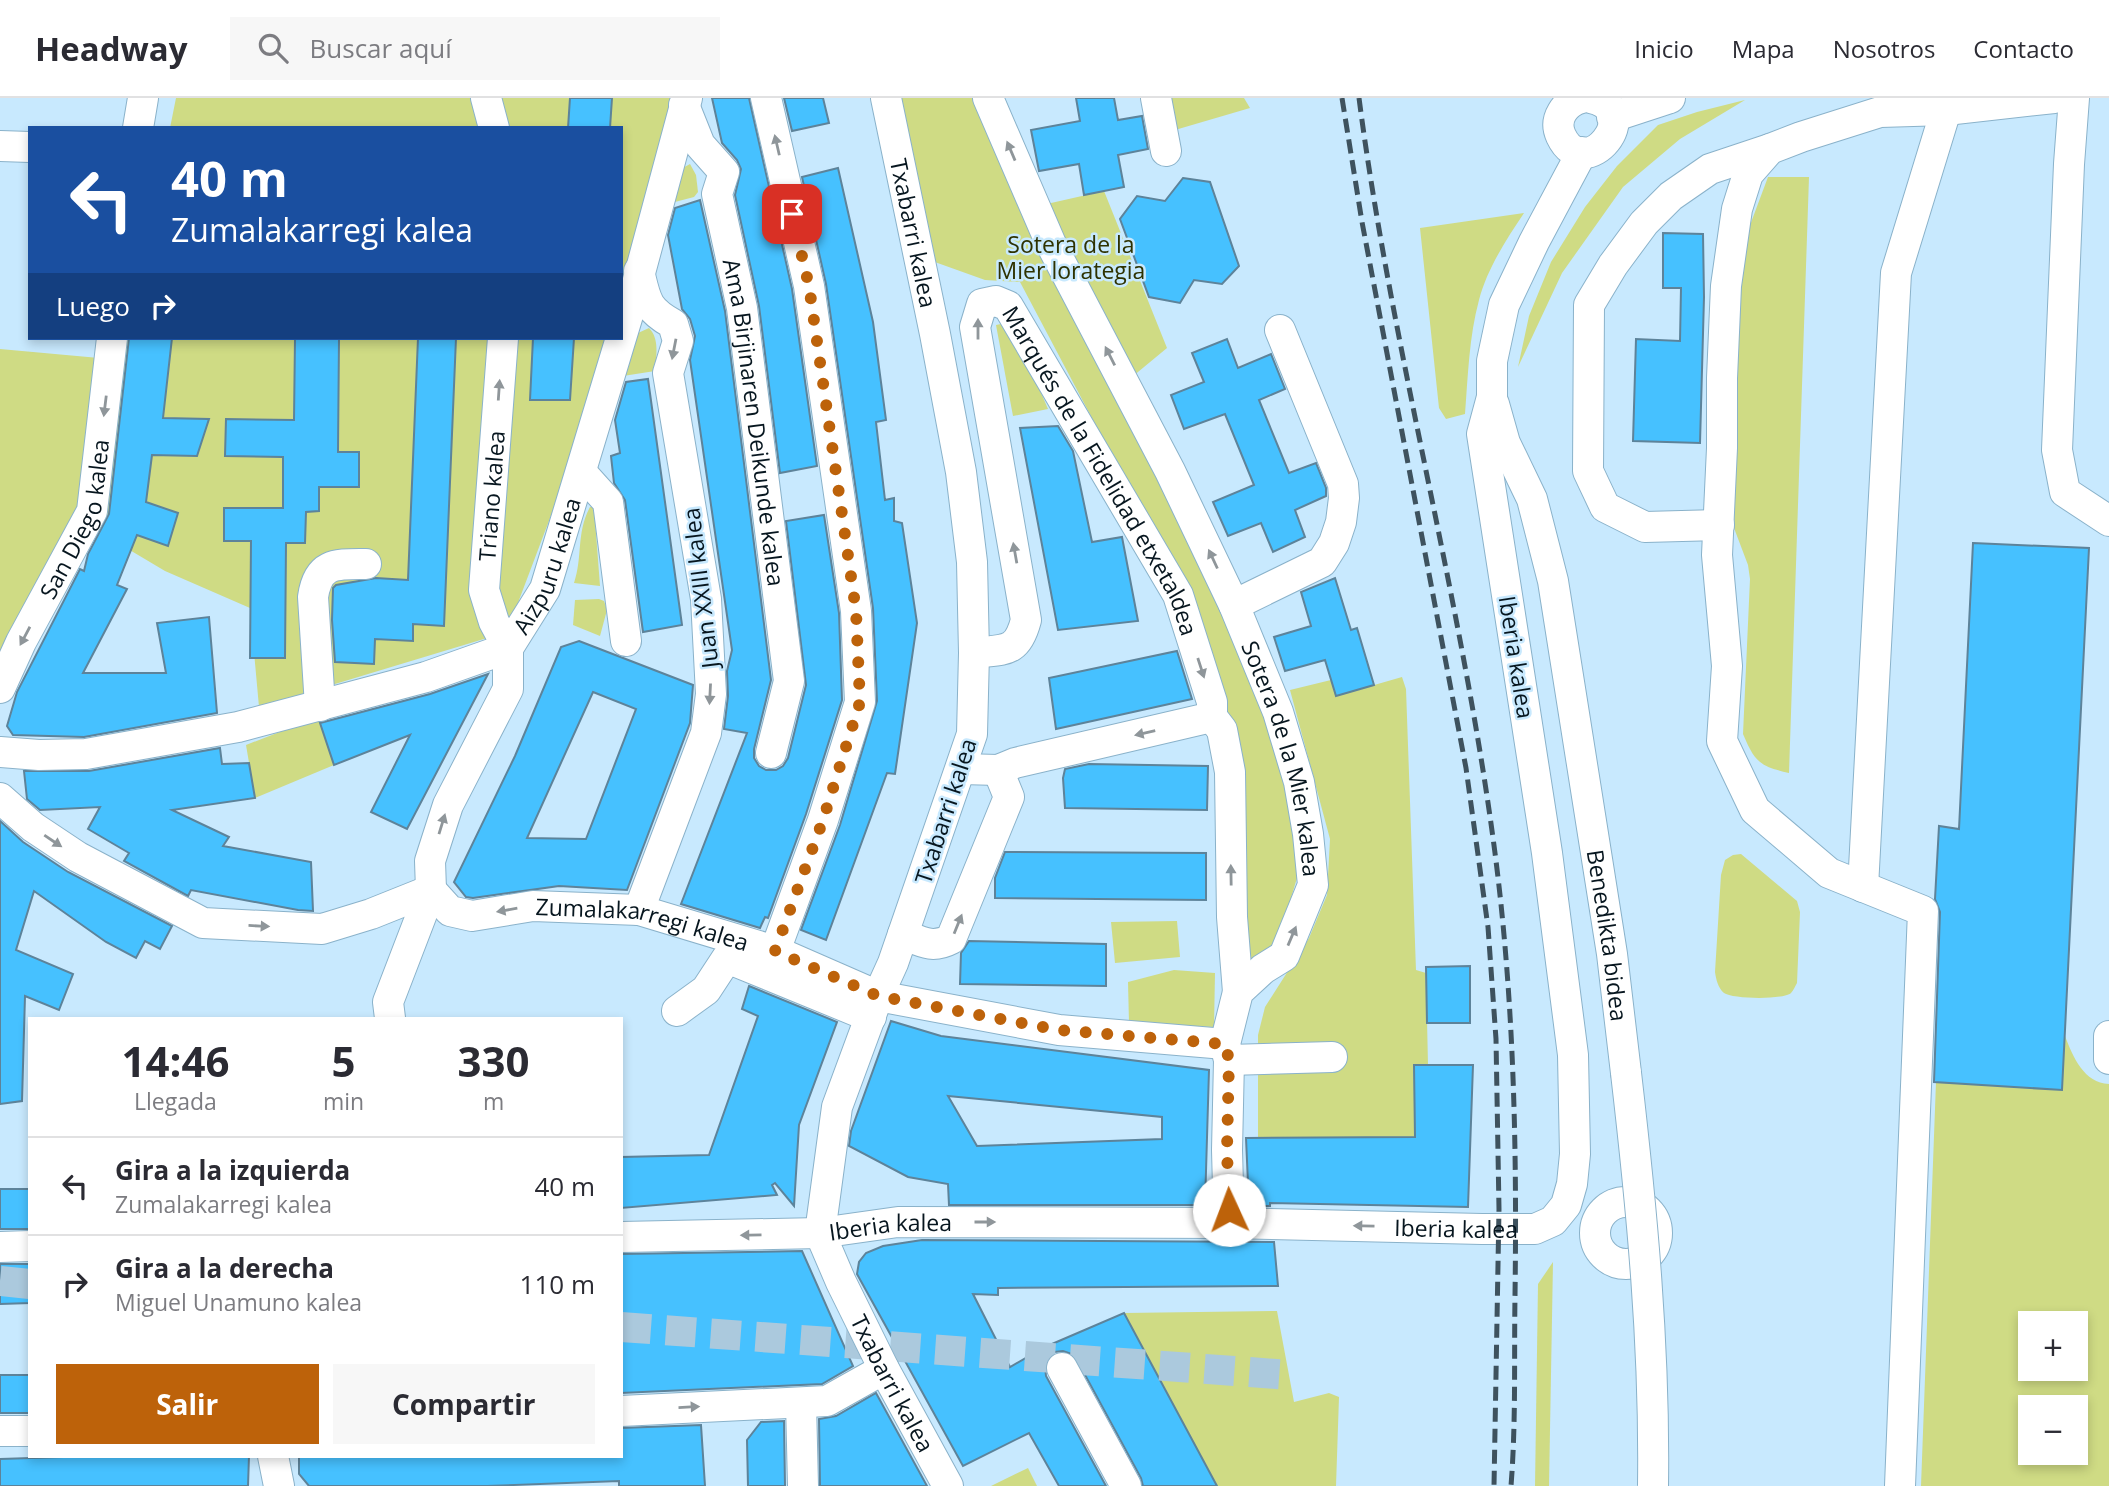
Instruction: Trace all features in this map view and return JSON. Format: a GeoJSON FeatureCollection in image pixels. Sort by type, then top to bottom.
{"type":"FeatureCollection","features":[{"type":"Feature","properties":{"kind":"street"},"geometry":{"type":"LineString","coordinates":[[138,126],[143,98]]}},
{"type":"Feature","properties":{"kind":"street"},"geometry":{"type":"LineString","coordinates":[[486,98],[493,126]]}},
{"type":"Feature","properties":{"kind":"street"},"geometry":{"type":"LineString","coordinates":[[766,98],[809,286],[856,611],[860,702],[823,820],[775,951]]}},
{"type":"Feature","properties":{"kind":"street","name":"Txabarri kalea"},"geometry":{"type":"LineString","coordinates":[[886,98],[961,472],[972,562],[972,734],[903,934],[836,1107],[820,1233],[884,1369],[948,1486]]}},
{"type":"Feature","properties":{"kind":"street","name":"Sotera de la Mier kalea"},"geometry":{"type":"LineString","coordinates":[[988,98],[1051,244],[1170,471],[1234,605],[1278,712],[1299,782],[1313,885],[1284,956],[1238,992]]}},
{"type":"Feature","properties":{"kind":"street"},"geometry":{"type":"LineString","coordinates":[[1156,98],[1166,151]]}},
{"type":"Feature","properties":{"kind":"street"},"geometry":{"type":"LineString","coordinates":[[1582,98],[1570,102],[1558,125],[1565,142],[1582,152],[1591,152],[1606,143],[1611,135],[1602,108],[1670,98]]}},
{"type":"Feature","properties":{"kind":"street"},"geometry":{"type":"LineString","coordinates":[[1719,525],[1644,527],[1605,507],[1588,471],[1589,305],[1613,265],[1644,223],[1671,196],[1710,169],[1880,111],[1946,110],[2054,98]]}},
{"type":"Feature","properties":{"kind":"street"},"geometry":{"type":"LineString","coordinates":[[2074,98],[2057,450],[2065,492],[2109,520]]}},
{"type":"Feature","properties":{"kind":"street","name":"Aizpuru kalea"},"geometry":{"type":"LineString","coordinates":[[623,332],[686,102]]}},
{"type":"Feature","properties":{"kind":"street","name":"Ama Birjinaren Deikunde kalea"},"geometry":{"type":"LineString","coordinates":[[686,102],[700,145],[724,172],[717,194],[742,308],[789,681],[771,753]]}},
{"type":"Feature","properties":{"kind":"street"},"geometry":{"type":"LineString","coordinates":[[1863,887],[1896,273],[1946,110]]}},
{"type":"Feature","properties":{"kind":"street"},"geometry":{"type":"LineString","coordinates":[[0,146],[28,146]]}},
{"type":"Feature","properties":{"kind":"street"},"geometry":{"type":"LineString","coordinates":[[1770,149],[1748,174],[1737,209],[1730,260],[1723,352],[1717,555],[1727,666],[1722,741],[1755,810],[1829,873],[1923,911],[1900,1486]]}},
{"type":"Feature","properties":{"kind":"street","name":"Iberia kalea"},"geometry":{"type":"LineString","coordinates":[[623,1237],[820,1233],[898,1222],[1229,1223],[1482,1230],[1535,1229],[1553,1221],[1566,1205],[1572,1184],[1575,1154],[1573,1055],[1528,722],[1482,434],[1492,397],[1492,361],[1504,305],[1582,152]]}},
{"type":"Feature","properties":{"kind":"street","name":"Juan XXIII kalea"},"geometry":{"type":"LineString","coordinates":[[639,271],[646,302],[656,314],[673,324],[678,341],[668,373],[706,599],[711,694],[706,733],[639,910]]}},
{"type":"Feature","properties":{"kind":"street","name":"Marqués de la Fidelidad etxetaldea"},"geometry":{"type":"LineString","coordinates":[[974,653],[1008,649],[1022,637],[1026,620],[975,327],[982,304],[996,301],[1008,306],[1178,595],[1212,702],[1212,717],[1222,730],[1230,772],[1232,917],[1238,992]]}},
{"type":"Feature","properties":{"kind":"street"},"geometry":{"type":"LineString","coordinates":[[1234,605],[1322,562],[1334,544],[1341,522],[1343,484],[1280,330]]}},
{"type":"Feature","properties":{"kind":"street","name":"San Diego kalea"},"geometry":{"type":"LineString","coordinates":[[0,688],[21,642],[92,511],[112,340]]}},
{"type":"Feature","properties":{"kind":"street","name":"Triano kalea"},"geometry":{"type":"LineString","coordinates":[[503,340],[484,590],[494,622],[508,648]]}},
{"type":"Feature","properties":{"kind":"street","name":"Aizpuru kalea"},"geometry":{"type":"LineString","coordinates":[[0,752],[86,754],[238,727],[425,677],[508,648],[545,589],[621,340]]}},
{"type":"Feature","properties":{"kind":"street","name":"Benedikta bidea"},"geometry":{"type":"LineString","coordinates":[[1492,397],[1505,443],[1532,499],[1553,581],[1606,913],[1645,1245],[1653,1486]]}},
{"type":"Feature","properties":{"kind":"street"},"geometry":{"type":"LineString","coordinates":[[951,416],[990,412]]}},
{"type":"Feature","properties":{"kind":"street"},"geometry":{"type":"LineString","coordinates":[[1490,494],[1502,463],[1514,462]]}},
{"type":"Feature","properties":{"kind":"street"},"geometry":{"type":"LineString","coordinates":[[581,472],[608,502],[626,641]]}},
{"type":"Feature","properties":{"kind":"street"},"geometry":{"type":"LineString","coordinates":[[320,706],[313,597],[315,582],[329,567],[366,564]]}},
{"type":"Feature","properties":{"kind":"street"},"geometry":{"type":"LineString","coordinates":[[390,1017],[388,1002],[431,890],[430,862],[448,805],[508,690],[508,648]]}},
{"type":"Feature","properties":{"kind":"street"},"geometry":{"type":"LineString","coordinates":[[962,769],[998,770],[1015,763],[1212,717]]}},
{"type":"Feature","properties":{"kind":"street"},"geometry":{"type":"LineString","coordinates":[[903,934],[939,945],[951,939],[1009,797],[998,770]]}},
{"type":"Feature","properties":{"kind":"street"},"geometry":{"type":"LineString","coordinates":[[0,798],[33,827],[78,857],[203,923],[322,929],[371,914],[431,890]]}},
{"type":"Feature","properties":{"kind":"street","name":"Zumalakarregi kalea"},"geometry":{"type":"LineString","coordinates":[[431,890],[450,911],[472,916],[533,906],[639,910],[775,951],[875,1007],[1227,1052],[1332,1057]]}},
{"type":"Feature","properties":{"kind":"street"},"geometry":{"type":"LineString","coordinates":[[677,1011],[706,990],[727,958],[875,1007]]}},
{"type":"Feature","properties":{"kind":"street"},"geometry":{"type":"LineString","coordinates":[[1229,1223],[1227,1052],[1238,992]]}},
{"type":"Feature","properties":{"kind":"street"},"geometry":{"type":"LineString","coordinates":[[2109,1036],[2109,1059]]}},
{"type":"Feature","properties":{"kind":"street"},"geometry":{"type":"LineString","coordinates":[[1566,1205],[1588,1209],[1599,1215]]}},
{"type":"Feature","properties":{"kind":"street"},"geometry":{"type":"LineString","coordinates":[[0,1247],[28,1246]]}},
{"type":"Feature","properties":{"kind":"street"},"geometry":{"type":"LineString","coordinates":[[1062,1368],[1126,1486]]}},
{"type":"Feature","properties":{"kind":"street"},"geometry":{"type":"LineString","coordinates":[[623,1411],[827,1401],[884,1369]]}},
{"type":"Feature","properties":{"kind":"street"},"geometry":{"type":"LineString","coordinates":[[801,1403],[803,1486]]}},
{"type":"Feature","properties":{"kind":"street"},"geometry":{"type":"LineString","coordinates":[[0,1431],[28,1431]]}},
{"type":"Feature","properties":{"kind":"street"},"geometry":{"type":"LineString","coordinates":[[273,1458],[279,1486]]}},
{"type":"Feature","properties":{"kind":"green space"},"geometry":{"type":"Polygon","coordinates":[[[176,98],[688,98],[623,323],[623,126],[170,126],[176,98]]]}},
{"type":"Feature","properties":{"kind":"green space","name":"Sotera de la Mier lorategia"},"geometry":{"type":"Polygon","coordinates":[[[897,98],[982,98],[1029,208],[1104,191],[1167,348],[1115,391],[1215,582],[1267,709],[1295,811],[1300,868],[1276,948],[1239,971],[1230,772],[1176,577],[1020,282],[985,280],[932,261],[897,98]]]}},
{"type":"Feature","properties":{"kind":"green space"},"geometry":{"type":"Polygon","coordinates":[[[1168,98],[1244,98],[1250,108],[1175,130],[1168,98]]]}},
{"type":"Feature","properties":{"kind":"green space"},"geometry":{"type":"Polygon","coordinates":[[[1745,100],[1680,139],[1623,187],[1562,273],[1518,367],[1529,316],[1551,262],[1585,207],[1617,166],[1658,125],[1745,100]]]}},
{"type":"Feature","properties":{"kind":"green space"},"geometry":{"type":"Polygon","coordinates":[[[690,164],[696,175],[698,192],[694,197],[671,203],[681,169],[690,164]]]}},
{"type":"Feature","properties":{"kind":"green space"},"geometry":{"type":"Polygon","coordinates":[[[1768,177],[1809,177],[1789,773],[1759,761],[1743,734],[1750,579],[1748,565],[1734,528],[1740,252],[1768,177]]]}},
{"type":"Feature","properties":{"kind":"green space"},"geometry":{"type":"Polygon","coordinates":[[[1524,213],[1504,244],[1482,288],[1471,342],[1465,414],[1446,419],[1439,408],[1420,228],[1524,213]]]}},
{"type":"Feature","properties":{"kind":"green space"},"geometry":{"type":"Polygon","coordinates":[[[1001,324],[1039,388],[1048,409],[1013,416],[996,325],[1001,324]]]}},
{"type":"Feature","properties":{"kind":"green space"},"geometry":{"type":"Polygon","coordinates":[[[649,328],[656,343],[655,371],[623,376],[638,333],[649,328]]]}},
{"type":"Feature","properties":{"kind":"green space"},"geometry":{"type":"Polygon","coordinates":[[[128,340],[617,340],[507,632],[259,707],[250,608],[165,571],[86,524],[0,693],[0,349],[110,359],[95,499],[128,340]]]}},
{"type":"Feature","properties":{"kind":"green space"},"geometry":{"type":"Polygon","coordinates":[[[590,507],[594,507],[600,586],[574,583],[583,526],[590,507]]]}},
{"type":"Feature","properties":{"kind":"green space"},"geometry":{"type":"Polygon","coordinates":[[[575,600],[604,601],[607,610],[600,636],[573,625],[575,600]]]}},
{"type":"Feature","properties":{"kind":"green space"},"geometry":{"type":"Polygon","coordinates":[[[1402,677],[1406,689],[1416,970],[1426,973],[1428,1065],[1414,1065],[1415,1137],[1258,1138],[1258,1035],[1265,1007],[1309,938],[1327,895],[1330,839],[1290,690],[1331,680],[1336,696],[1402,677]]]}},
{"type":"Feature","properties":{"kind":"green space"},"geometry":{"type":"Polygon","coordinates":[[[318,717],[334,765],[255,798],[246,745],[318,717]]]}},
{"type":"Feature","properties":{"kind":"green space"},"geometry":{"type":"Polygon","coordinates":[[[1741,854],[1797,901],[1800,912],[1797,983],[1792,992],[1786,995],[1737,997],[1724,993],[1717,980],[1715,972],[1721,875],[1725,860],[1741,854]]]}},
{"type":"Feature","properties":{"kind":"green space"},"geometry":{"type":"Polygon","coordinates":[[[1177,921],[1180,957],[1115,963],[1111,922],[1177,921]]]}},
{"type":"Feature","properties":{"kind":"green space"},"geometry":{"type":"Polygon","coordinates":[[[1174,970],[1215,973],[1214,1027],[1129,1023],[1128,982],[1174,970]]]}},
{"type":"Feature","properties":{"kind":"green space"},"geometry":{"type":"Polygon","coordinates":[[[2065,1036],[2086,1074],[2100,1083],[2109,1084],[2109,1486],[1921,1486],[1936,1082],[2062,1090],[2065,1036]]]}},
{"type":"Feature","properties":{"kind":"green space"},"geometry":{"type":"Polygon","coordinates":[[[1553,1262],[1549,1486],[1535,1486],[1538,1284],[1553,1262]]]}},
{"type":"Feature","properties":{"kind":"green space"},"geometry":{"type":"Polygon","coordinates":[[[1277,1311],[1294,1402],[1329,1393],[1339,1397],[1336,1486],[1217,1486],[1124,1313],[1277,1311]]]}},
{"type":"Feature","properties":{"kind":"green space"},"geometry":{"type":"Polygon","coordinates":[[[1028,1468],[1037,1486],[991,1486],[1028,1468]]]}},
{"type":"Feature","properties":{"kind":"building"},"geometry":{"type":"Polygon","coordinates":[[[570,98],[612,98],[610,126],[568,126],[570,98]]]}},
{"type":"Feature","properties":{"kind":"building"},"geometry":{"type":"Polygon","coordinates":[[[712,98],[749,98],[792,289],[817,466],[780,473],[759,306],[735,195],[741,169],[722,143],[712,98]]]}},
{"type":"Feature","properties":{"kind":"building"},"geometry":{"type":"Polygon","coordinates":[[[784,98],[823,98],[829,123],[792,131],[784,98]]]}},
{"type":"Feature","properties":{"kind":"building"},"geometry":{"type":"Polygon","coordinates":[[[1076,98],[1114,98],[1118,120],[1142,116],[1148,149],[1118,155],[1124,187],[1084,195],[1079,164],[1039,171],[1031,130],[1080,121],[1076,98]]]}},
{"type":"Feature","properties":{"kind":"building"},"geometry":{"type":"Polygon","coordinates":[[[838,168],[873,322],[886,420],[876,422],[885,500],[894,498],[894,521],[902,523],[917,623],[895,774],[887,773],[826,940],[801,930],[840,825],[877,701],[873,608],[826,284],[802,177],[838,168]]]}},
{"type":"Feature","properties":{"kind":"building"},"geometry":{"type":"Polygon","coordinates":[[[1183,178],[1210,182],[1239,266],[1222,284],[1194,280],[1180,303],[1149,297],[1120,219],[1137,196],[1165,201],[1183,178]]]}},
{"type":"Feature","properties":{"kind":"building"},"geometry":{"type":"Polygon","coordinates":[[[700,200],[725,311],[771,680],[754,749],[754,758],[759,766],[766,770],[776,770],[783,766],[788,758],[806,685],[786,521],[824,515],[839,613],[842,700],[806,814],[768,918],[765,917],[760,928],[681,904],[747,733],[724,729],[728,696],[727,671],[732,650],[690,360],[695,336],[690,319],[682,309],[668,235],[675,208],[700,200]]]}},
{"type":"Feature","properties":{"kind":"building"},"geometry":{"type":"Polygon","coordinates":[[[1663,233],[1703,234],[1700,443],[1633,441],[1636,339],[1680,341],[1681,288],[1663,288],[1663,233]]]}},
{"type":"Feature","properties":{"kind":"building"},"geometry":{"type":"Polygon","coordinates":[[[1227,339],[1238,368],[1271,354],[1285,389],[1259,400],[1289,473],[1316,463],[1326,488],[1326,496],[1295,510],[1305,537],[1273,552],[1261,523],[1228,536],[1213,502],[1254,485],[1225,414],[1184,429],[1171,395],[1204,382],[1192,353],[1227,339]]]}},
{"type":"Feature","properties":{"kind":"building"},"geometry":{"type":"Polygon","coordinates":[[[129,340],[172,340],[163,418],[209,419],[197,456],[152,455],[146,502],[178,513],[168,546],[137,535],[117,585],[127,589],[83,673],[166,673],[157,623],[209,617],[217,713],[84,737],[13,735],[7,726],[17,692],[80,569],[84,571],[88,554],[109,514],[129,340]]]}},
{"type":"Feature","properties":{"kind":"building"},"geometry":{"type":"Polygon","coordinates":[[[295,340],[339,340],[338,452],[359,452],[359,487],[319,487],[319,511],[306,512],[305,543],[286,543],[285,658],[250,658],[251,541],[224,541],[224,508],[283,508],[283,457],[225,456],[226,419],[294,420],[295,340]]]}},
{"type":"Feature","properties":{"kind":"building"},"geometry":{"type":"Polygon","coordinates":[[[418,340],[456,340],[444,626],[413,624],[413,641],[375,639],[374,664],[335,662],[333,588],[336,585],[376,578],[408,580],[418,340]]]}},
{"type":"Feature","properties":{"kind":"building"},"geometry":{"type":"Polygon","coordinates":[[[533,340],[574,340],[570,400],[530,400],[533,340]]]}},
{"type":"Feature","properties":{"kind":"building"},"geometry":{"type":"Polygon","coordinates":[[[648,379],[682,625],[643,632],[625,500],[614,483],[611,456],[620,453],[615,420],[626,382],[648,379]]]}},
{"type":"Feature","properties":{"kind":"building"},"geometry":{"type":"Polygon","coordinates":[[[1058,426],[1073,451],[1092,542],[1122,537],[1138,621],[1058,630],[1020,428],[1058,426]]]}},
{"type":"Feature","properties":{"kind":"building"},"geometry":{"type":"Polygon","coordinates":[[[1973,543],[2089,548],[2062,1090],[1934,1082],[1940,912],[1935,899],[1939,826],[1959,829],[1973,543]]]}},
{"type":"Feature","properties":{"kind":"building"},"geometry":{"type":"Polygon","coordinates":[[[1335,578],[1351,630],[1357,628],[1374,685],[1336,696],[1325,660],[1285,671],[1274,637],[1311,626],[1301,592],[1335,578]]]}},
{"type":"Feature","properties":{"kind":"building"},"geometry":{"type":"Polygon","coordinates":[[[579,641],[693,685],[690,723],[627,890],[559,886],[466,897],[454,882],[515,756],[561,647],[579,641]],[[593,692],[527,838],[586,839],[636,709],[593,692]]]}},
{"type":"Feature","properties":{"kind":"building"},"geometry":{"type":"Polygon","coordinates":[[[1177,651],[1192,699],[1056,729],[1049,678],[1177,651]]]}},
{"type":"Feature","properties":{"kind":"building"},"geometry":{"type":"Polygon","coordinates":[[[488,674],[407,829],[371,812],[410,735],[334,765],[320,723],[430,694],[488,674]]]}},
{"type":"Feature","properties":{"kind":"building"},"geometry":{"type":"Polygon","coordinates":[[[220,748],[222,764],[249,763],[255,798],[172,810],[229,837],[223,846],[311,862],[313,911],[191,890],[188,896],[124,861],[129,853],[88,829],[100,807],[40,810],[27,799],[24,771],[89,771],[220,748]]]}},
{"type":"Feature","properties":{"kind":"building"},"geometry":{"type":"Polygon","coordinates":[[[1089,764],[1208,766],[1207,810],[1065,808],[1065,769],[1089,764]]]}},
{"type":"Feature","properties":{"kind":"building"},"geometry":{"type":"Polygon","coordinates":[[[0,821],[23,842],[68,872],[172,926],[160,949],[145,941],[136,958],[106,942],[34,891],[16,950],[73,974],[59,1010],[25,996],[22,1101],[0,1104],[0,821]]]}},
{"type":"Feature","properties":{"kind":"building"},"geometry":{"type":"Polygon","coordinates":[[[1005,852],[1206,853],[1206,900],[995,898],[995,878],[1005,852]]]}},
{"type":"Feature","properties":{"kind":"building"},"geometry":{"type":"Polygon","coordinates":[[[969,941],[1106,944],[1106,986],[960,984],[961,953],[969,941]]]}},
{"type":"Feature","properties":{"kind":"building"},"geometry":{"type":"Polygon","coordinates":[[[1470,966],[1470,1023],[1427,1023],[1426,967],[1470,966]]]}},
{"type":"Feature","properties":{"kind":"building"},"geometry":{"type":"Polygon","coordinates":[[[749,986],[837,1022],[799,1125],[794,1206],[775,1183],[772,1185],[777,1195],[623,1208],[623,1157],[709,1155],[758,1016],[742,1009],[749,986]]]}},
{"type":"Feature","properties":{"kind":"building"},"geometry":{"type":"Polygon","coordinates":[[[891,1021],[941,1036],[1209,1070],[1205,1205],[949,1205],[948,1184],[908,1177],[849,1146],[851,1131],[891,1021]],[[948,1096],[977,1146],[1162,1139],[1162,1117],[948,1096]]]}},
{"type":"Feature","properties":{"kind":"building"},"geometry":{"type":"Polygon","coordinates":[[[1414,1065],[1473,1065],[1468,1207],[1270,1203],[1270,1206],[1249,1206],[1246,1138],[1415,1137],[1414,1065]]]}},
{"type":"Feature","properties":{"kind":"building"},"geometry":{"type":"Polygon","coordinates":[[[0,1189],[28,1189],[28,1229],[0,1229],[0,1189]]]}},
{"type":"Feature","properties":{"kind":"building"},"geometry":{"type":"Polygon","coordinates":[[[922,1240],[1274,1242],[1278,1286],[998,1288],[998,1295],[973,1294],[1010,1367],[1045,1347],[1124,1313],[1217,1486],[1143,1486],[1077,1360],[1072,1354],[1063,1351],[1054,1352],[1048,1358],[1046,1376],[1106,1486],[1059,1486],[1029,1433],[963,1466],[857,1274],[859,1262],[866,1253],[883,1246],[922,1240]]]}},
{"type":"Feature","properties":{"kind":"building"},"geometry":{"type":"Polygon","coordinates":[[[802,1251],[853,1366],[822,1384],[623,1393],[623,1254],[802,1251]]]}},
{"type":"Feature","properties":{"kind":"building"},"geometry":{"type":"Polygon","coordinates":[[[0,1264],[28,1264],[28,1303],[0,1304],[0,1264]]]}},
{"type":"Feature","properties":{"kind":"building"},"geometry":{"type":"Polygon","coordinates":[[[0,1375],[28,1375],[28,1413],[0,1413],[0,1375]]]}},
{"type":"Feature","properties":{"kind":"building"},"geometry":{"type":"Polygon","coordinates":[[[876,1393],[927,1486],[820,1486],[819,1419],[836,1416],[876,1393]]]}},
{"type":"Feature","properties":{"kind":"building"},"geometry":{"type":"Polygon","coordinates":[[[784,1421],[785,1486],[748,1486],[747,1440],[761,1422],[784,1421]]]}},
{"type":"Feature","properties":{"kind":"building"},"geometry":{"type":"Polygon","coordinates":[[[701,1425],[705,1486],[619,1486],[619,1481],[487,1486],[309,1486],[299,1474],[299,1458],[623,1458],[623,1428],[701,1425]]]}},
{"type":"Feature","properties":{"kind":"building"},"geometry":{"type":"Polygon","coordinates":[[[249,1458],[248,1486],[0,1486],[0,1459],[249,1458]]]}},
{"type":"Feature","properties":{"kind":"tunnel"},"geometry":{"type":"LineString","coordinates":[[0,1281],[28,1284]]}},
{"type":"Feature","properties":{"kind":"tunnel"},"geometry":{"type":"LineString","coordinates":[[623,1327],[1290,1375]]}},
{"type":"Feature","properties":{"kind":"railway"},"geometry":{"type":"LineString","coordinates":[[1342,98],[1362,222],[1466,768],[1488,927],[1496,1039],[1499,1209],[1494,1486]]}},
{"type":"Feature","properties":{"kind":"railway"},"geometry":{"type":"LineString","coordinates":[[1359,98],[1373,193],[1464,664],[1495,853],[1506,963],[1515,1130],[1514,1439],[1511,1486]]}},
{"type":"Feature","properties":{"kind":"route"},"geometry":{"type":"LineString","coordinates":[[792,214],[809,286],[856,611],[860,702],[823,820],[775,951],[878,996],[1059,1030],[1225,1044],[1229,1060],[1229,1210]]}}]}
